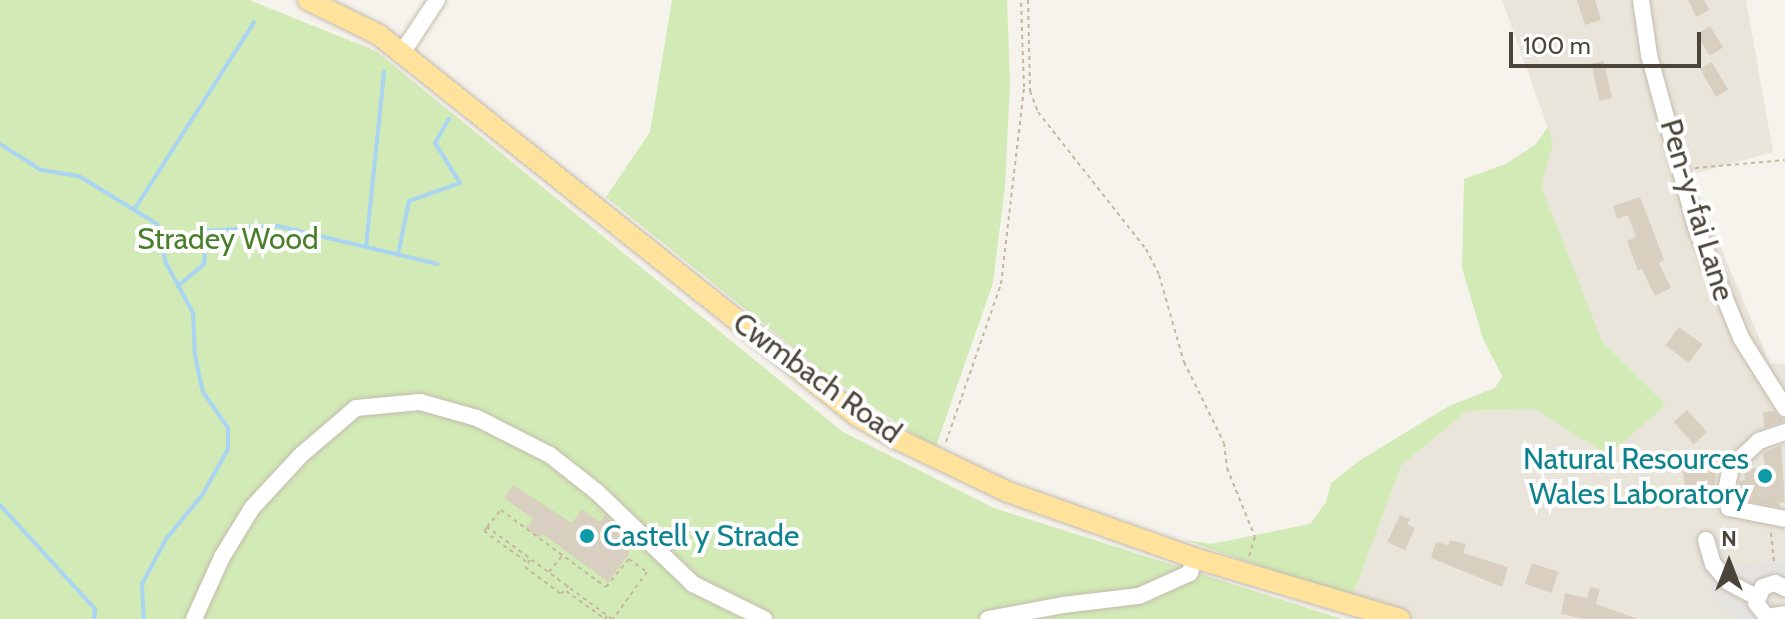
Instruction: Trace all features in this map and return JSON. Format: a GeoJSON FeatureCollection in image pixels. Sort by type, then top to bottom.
{"type":"FeatureCollection","features":[{"type":"Feature","properties":{"kind":"main road","name":"Cwmbach Road"},"geometry":{"type":"LineString","coordinates":[[308,0],[379,35],[856,415],[939,462],[1008,492],[1194,558],[1400,619]]}},
{"type":"Feature","properties":{"kind":"street"},"geometry":{"type":"LineString","coordinates":[[402,53],[437,0]]}},
{"type":"Feature","properties":{"kind":"street","name":"Pen-y-fai Lane"},"geometry":{"type":"LineString","coordinates":[[1641,0],[1649,55],[1696,227],[1741,338],[1785,408]]}},
{"type":"Feature","properties":{"kind":"street"},"geometry":{"type":"LineString","coordinates":[[194,619],[222,557],[252,508],[301,455],[356,408],[420,402],[477,418],[550,455],[597,492],[693,584],[764,619]]}},
{"type":"Feature","properties":{"kind":"street"},"geometry":{"type":"LineString","coordinates":[[1785,432],[1759,441],[1731,467],[1726,490],[1729,508],[1785,519]]}},
{"type":"Feature","properties":{"kind":"street"},"geometry":{"type":"LineString","coordinates":[[1706,540],[1713,564],[1728,582],[1756,597]]}},
{"type":"Feature","properties":{"kind":"street"},"geometry":{"type":"LineString","coordinates":[[988,619],[1063,605],[1139,596],[1190,573],[1194,558]]}},
{"type":"Feature","properties":{"kind":"street"},"geometry":{"type":"LineString","coordinates":[[1756,597],[1769,584],[1785,588]]}},
{"type":"Feature","properties":{"kind":"street"},"geometry":{"type":"LineString","coordinates":[[1756,597],[1758,609],[1767,617],[1785,614]]}},
{"type":"Feature","properties":{"kind":"path"},"geometry":{"type":"LineString","coordinates":[[939,462],[1001,284],[1024,87],[1021,0]]}},
{"type":"Feature","properties":{"kind":"path"},"geometry":{"type":"LineString","coordinates":[[1028,0],[1030,91],[1038,112],[1146,249],[1159,275],[1184,362],[1224,443],[1227,468],[1255,537],[1244,573]]}},
{"type":"Feature","properties":{"kind":"path"},"geometry":{"type":"LineString","coordinates":[[1680,162],[1691,168],[1785,160]]}},
{"type":"Feature","properties":{"kind":"path"},"geometry":{"type":"LineString","coordinates":[[487,527],[613,619],[647,572],[629,559],[606,587],[501,510],[487,527],[484,531],[528,564]]}},
{"type":"Feature","properties":{"kind":"path"},"geometry":{"type":"LineString","coordinates":[[1772,545],[1774,563]]}},
{"type":"Feature","properties":{"kind":"path"},"geometry":{"type":"LineString","coordinates":[[549,572],[563,555]]}},
{"type":"Feature","properties":{"kind":"path"},"geometry":{"type":"LineString","coordinates":[[531,559],[525,567],[561,594],[568,586]]}},
{"type":"Feature","properties":{"kind":"path"},"geometry":{"type":"LineString","coordinates":[[565,590],[605,619],[607,615]]}},
{"type":"Feature","properties":{"kind":"shaded area"},"geometry":{"type":"Polygon","coordinates":[[[1502,0],[1746,0],[1773,152],[1690,175],[1770,363],[1785,364],[1785,619],[1410,619],[1352,598],[1401,466],[1467,411],[1535,409],[1608,454],[1665,405],[1602,341],[1540,186],[1553,142],[1502,0]]]}},
{"type":"Feature","properties":{"kind":"shaded area"},"geometry":{"type":"Polygon","coordinates":[[[1718,535],[1729,567],[1785,562],[1785,589],[1775,585],[1757,603],[1785,619],[1735,619],[1713,597],[1693,539],[1718,535]]]}},
{"type":"Feature","properties":{"kind":"green space","name":"Stradey Wood"},"geometry":{"type":"Polygon","coordinates":[[[0,0],[249,0],[376,51],[843,432],[994,508],[1342,619],[0,619],[0,0]]]}},
{"type":"Feature","properties":{"kind":"green space"},"geometry":{"type":"Polygon","coordinates":[[[672,0],[1007,0],[1010,84],[1005,186],[993,283],[935,449],[826,374],[606,197],[650,132],[672,0]]]}},
{"type":"Feature","properties":{"kind":"green space"},"geometry":{"type":"Polygon","coordinates":[[[1548,127],[1553,143],[1541,186],[1602,341],[1666,405],[1608,455],[1535,409],[1467,411],[1401,466],[1352,598],[1185,540],[1211,544],[1310,524],[1326,502],[1331,483],[1359,461],[1449,406],[1495,388],[1502,376],[1483,339],[1462,268],[1464,179],[1506,164],[1536,144],[1548,127]]]}},
{"type":"Feature","properties":{"kind":"building"},"geometry":{"type":"Polygon","coordinates":[[[1577,0],[1595,0],[1601,20],[1585,25],[1577,0]]]}},
{"type":"Feature","properties":{"kind":"building"},"geometry":{"type":"Polygon","coordinates":[[[1688,0],[1704,0],[1709,10],[1696,17],[1688,0]]]}},
{"type":"Feature","properties":{"kind":"building"},"geometry":{"type":"Polygon","coordinates":[[[1710,26],[1723,47],[1710,56],[1696,34],[1710,26]]]}},
{"type":"Feature","properties":{"kind":"building"},"geometry":{"type":"Polygon","coordinates":[[[1604,61],[1612,98],[1599,101],[1591,64],[1604,61]]]}},
{"type":"Feature","properties":{"kind":"building"},"geometry":{"type":"Polygon","coordinates":[[[1712,62],[1728,90],[1716,97],[1700,69],[1712,62]]]}},
{"type":"Feature","properties":{"kind":"building"},"geometry":{"type":"Polygon","coordinates":[[[1640,197],[1664,260],[1659,263],[1671,288],[1655,296],[1642,269],[1638,271],[1627,241],[1636,237],[1628,215],[1617,219],[1613,206],[1640,197]]]}},
{"type":"Feature","properties":{"kind":"building"},"geometry":{"type":"Polygon","coordinates":[[[1679,327],[1702,344],[1689,363],[1665,346],[1679,327]]]}},
{"type":"Feature","properties":{"kind":"building"},"geometry":{"type":"Polygon","coordinates":[[[1687,410],[1707,432],[1694,444],[1674,422],[1687,410]]]}},
{"type":"Feature","properties":{"kind":"building"},"geometry":{"type":"Polygon","coordinates":[[[1774,411],[1785,421],[1764,428],[1763,412],[1774,411]]]}},
{"type":"Feature","properties":{"kind":"building","name":"Natural Resources Wales Laboratory"},"geometry":{"type":"Polygon","coordinates":[[[1781,445],[1785,502],[1779,503],[1780,507],[1739,499],[1739,481],[1745,480],[1744,470],[1765,467],[1763,453],[1781,445]]]}},
{"type":"Feature","properties":{"kind":"building"},"geometry":{"type":"Polygon","coordinates":[[[1700,456],[1703,470],[1716,467],[1715,489],[1708,490],[1710,504],[1680,509],[1676,487],[1685,485],[1680,460],[1700,456]]]}},
{"type":"Feature","properties":{"kind":"building","name":"Castell y Strade"},"geometry":{"type":"Polygon","coordinates":[[[513,485],[572,523],[582,509],[600,522],[605,515],[627,536],[623,542],[629,546],[629,554],[608,582],[543,534],[539,538],[526,528],[533,519],[504,498],[513,485]]]}},
{"type":"Feature","properties":{"kind":"building"},"geometry":{"type":"Polygon","coordinates":[[[1400,515],[1410,519],[1407,524],[1415,528],[1405,550],[1387,542],[1400,515]]]}},
{"type":"Feature","properties":{"kind":"building"},"geometry":{"type":"Polygon","coordinates":[[[1450,540],[1466,544],[1463,553],[1508,567],[1502,587],[1431,558],[1436,542],[1448,545],[1450,540]]]}},
{"type":"Feature","properties":{"kind":"building"},"geometry":{"type":"Polygon","coordinates":[[[1532,563],[1558,572],[1551,593],[1525,584],[1532,563]]]}},
{"type":"Feature","properties":{"kind":"building"},"geometry":{"type":"Polygon","coordinates":[[[1590,587],[1600,589],[1596,604],[1638,619],[1584,619],[1561,614],[1565,593],[1587,598],[1590,587]]]}},
{"type":"Feature","properties":{"kind":"waterway"},"geometry":{"type":"LineString","coordinates":[[134,210],[254,22]]}},
{"type":"Feature","properties":{"kind":"waterway"},"geometry":{"type":"LineString","coordinates":[[366,247],[384,72]]}},
{"type":"Feature","properties":{"kind":"waterway"},"geometry":{"type":"LineString","coordinates":[[398,255],[409,201],[460,183],[435,143],[449,119]]}},
{"type":"Feature","properties":{"kind":"waterway"},"geometry":{"type":"LineString","coordinates":[[0,144],[41,170],[79,176],[157,224],[166,263],[193,313],[195,355],[203,392],[228,428],[228,449],[203,494],[166,539],[142,584],[144,619]]}},
{"type":"Feature","properties":{"kind":"waterway"},"geometry":{"type":"LineString","coordinates":[[178,286],[204,264],[207,231],[278,226],[438,264]]}},
{"type":"Feature","properties":{"kind":"waterway"},"geometry":{"type":"LineString","coordinates":[[0,505],[95,609],[94,619]]}},
{"type":"Feature","properties":{"kind":"place","name":"Natural Resources Wales Laboratory"},"geometry":{"type":"Point","coordinates":[1765,476]}},
{"type":"Feature","properties":{"kind":"place","name":"Castell y Strade"},"geometry":{"type":"Point","coordinates":[587,536]}}]}
